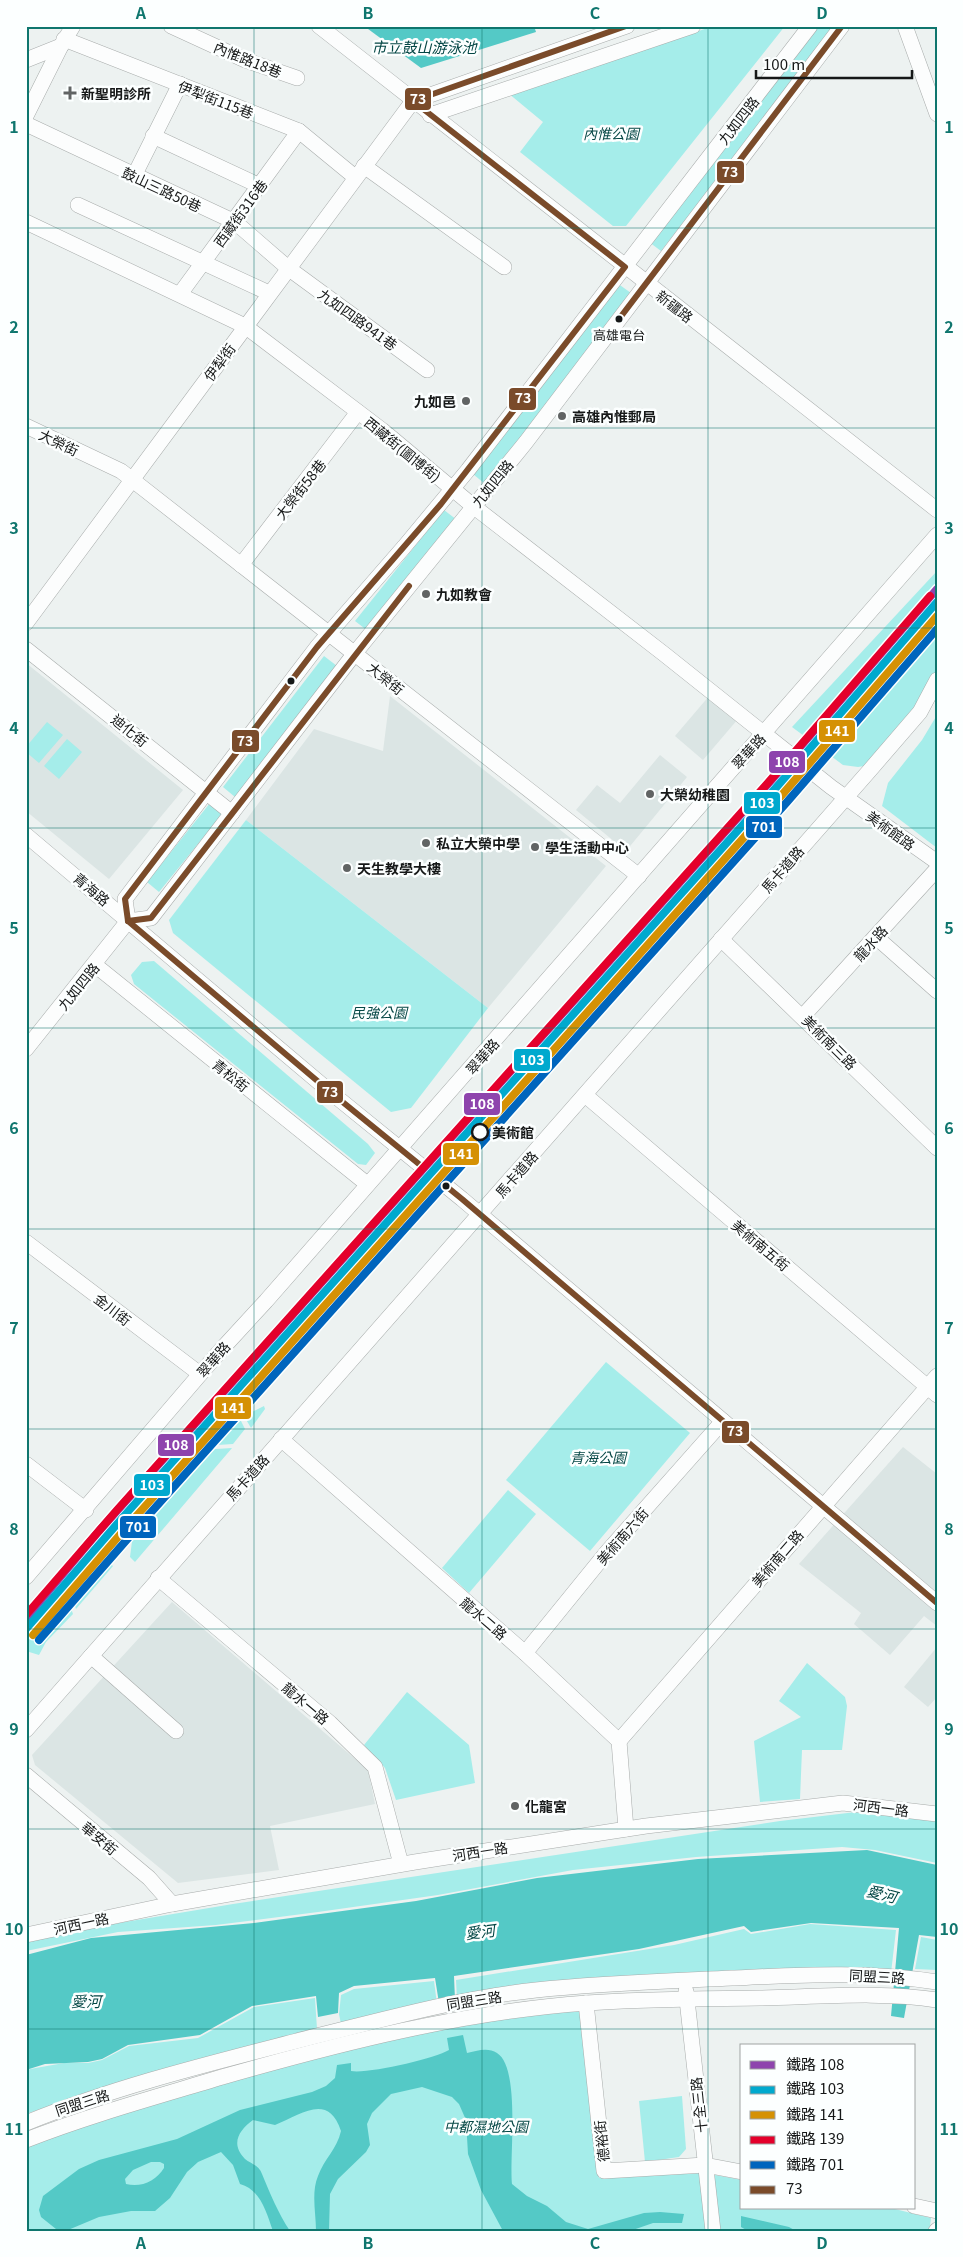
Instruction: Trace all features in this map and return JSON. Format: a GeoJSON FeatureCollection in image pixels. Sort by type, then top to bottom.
{"type":"FeatureCollection","features":[{"type":"Feature","properties":{"kind":"street","name":"內惟路18巷"},"geometry":{"type":"LineString","coordinates":[[171,26],[245,60],[297,78]]}},
{"type":"Feature","properties":{"kind":"street","name":"新疆路"},"geometry":{"type":"LineString","coordinates":[[319,26],[430,115],[937,510]]}},
{"type":"Feature","properties":{"kind":"street"},"geometry":{"type":"LineString","coordinates":[[414,101],[627,26]]}},
{"type":"Feature","properties":{"kind":"street"},"geometry":{"type":"LineString","coordinates":[[632,26],[637,44]]}},
{"type":"Feature","properties":{"kind":"street"},"geometry":{"type":"LineString","coordinates":[[430,115],[693,26]]}},
{"type":"Feature","properties":{"kind":"street","name":"九如四路"},"geometry":{"type":"LineString","coordinates":[[128,921],[151,918],[355,653],[526,442],[842,26]]}},
{"type":"Feature","properties":{"kind":"street"},"geometry":{"type":"LineString","coordinates":[[906,26],[937,114]]}},
{"type":"Feature","properties":{"kind":"street","name":"九如四路"},"geometry":{"type":"LineString","coordinates":[[26,1049],[95,965],[128,921],[125,899],[206,793],[329,633],[452,489],[625,267],[807,28]]}},
{"type":"Feature","properties":{"kind":"street"},"geometry":{"type":"LineString","coordinates":[[26,60],[70,34]]}},
{"type":"Feature","properties":{"kind":"street"},"geometry":{"type":"LineString","coordinates":[[26,116],[70,34]]}},
{"type":"Feature","properties":{"kind":"street","name":"伊犁街115巷"},"geometry":{"type":"LineString","coordinates":[[70,34],[180,84],[299,131],[426,211],[504,267]]}},
{"type":"Feature","properties":{"kind":"street"},"geometry":{"type":"LineString","coordinates":[[134,176],[180,84]]}},
{"type":"Feature","properties":{"kind":"street","name":"伊犁街"},"geometry":{"type":"LineString","coordinates":[[26,623],[269,293],[414,101]]}},
{"type":"Feature","properties":{"kind":"street","name":"鼓山三路50巷"},"geometry":{"type":"LineString","coordinates":[[26,124],[235,222],[288,268]]}},
{"type":"Feature","properties":{"kind":"street","name":"西藏街316巷"},"geometry":{"type":"LineString","coordinates":[[180,294],[235,222],[299,131]]}},
{"type":"Feature","properties":{"kind":"street"},"geometry":{"type":"LineString","coordinates":[[153,136],[260,186]]}},
{"type":"Feature","properties":{"kind":"street"},"geometry":{"type":"LineString","coordinates":[[78,205],[269,293]]}},
{"type":"Feature","properties":{"kind":"street","name":"西藏街(圖博街)"},"geometry":{"type":"LineString","coordinates":[[26,222],[245,326],[358,412],[473,506],[846,797]]}},
{"type":"Feature","properties":{"kind":"street","name":"九如四路941巷"},"geometry":{"type":"LineString","coordinates":[[288,268],[427,370]]}},
{"type":"Feature","properties":{"kind":"street","name":"大榮街58巷"},"geometry":{"type":"LineString","coordinates":[[241,565],[358,412]]}},
{"type":"Feature","properties":{"kind":"street","name":"大榮街"},"geometry":{"type":"LineString","coordinates":[[26,426],[121,471],[639,876]]}},
{"type":"Feature","properties":{"kind":"street","name":"翠華路"},"geometry":{"type":"LineString","coordinates":[[26,1577],[86,1510],[200,1374],[400,1149],[937,535]]}},
{"type":"Feature","properties":{"kind":"street","name":"迪化街"},"geometry":{"type":"LineString","coordinates":[[26,649],[232,813]]}},
{"type":"Feature","properties":{"kind":"street","name":"馬卡道路"},"geometry":{"type":"LineString","coordinates":[[26,1730],[920,712],[937,680]]}},
{"type":"Feature","properties":{"kind":"street","name":"美術館路"},"geometry":{"type":"LineString","coordinates":[[846,797],[937,862]]}},
{"type":"Feature","properties":{"kind":"street","name":"青海路"},"geometry":{"type":"LineString","coordinates":[[26,835],[480,1214],[937,1603]]}},
{"type":"Feature","properties":{"kind":"street","name":"龍水路"},"geometry":{"type":"LineString","coordinates":[[803,1016],[937,869]]}},
{"type":"Feature","properties":{"kind":"street"},"geometry":{"type":"LineString","coordinates":[[876,937],[937,991]]}},
{"type":"Feature","properties":{"kind":"street","name":"美術南三路"},"geometry":{"type":"LineString","coordinates":[[721,939],[803,1016],[937,1148]]}},
{"type":"Feature","properties":{"kind":"street","name":"青松街"},"geometry":{"type":"LineString","coordinates":[[95,965],[367,1184]]}},
{"type":"Feature","properties":{"kind":"street","name":"美術南五街"},"geometry":{"type":"LineString","coordinates":[[584,1096],[933,1386]]}},
{"type":"Feature","properties":{"kind":"street","name":"金川街"},"geometry":{"type":"LineString","coordinates":[[26,1242],[200,1374]]}},
{"type":"Feature","properties":{"kind":"street","name":"美術南二路"},"geometry":{"type":"LineString","coordinates":[[619,1741],[822,1507],[933,1386]]}},
{"type":"Feature","properties":{"kind":"street","name":"美術南六街"},"geometry":{"type":"LineString","coordinates":[[525,1653],[608,1552],[723,1421]]}},
{"type":"Feature","properties":{"kind":"street","name":"龍水二路"},"geometry":{"type":"LineString","coordinates":[[281,1439],[525,1653],[619,1741]]}},
{"type":"Feature","properties":{"kind":"street"},"geometry":{"type":"LineString","coordinates":[[26,1464],[86,1510]]}},
{"type":"Feature","properties":{"kind":"street","name":"龍水一路"},"geometry":{"type":"LineString","coordinates":[[158,1578],[330,1723],[375,1767],[402,1864]]}},
{"type":"Feature","properties":{"kind":"street"},"geometry":{"type":"LineString","coordinates":[[91,1656],[176,1731]]}},
{"type":"Feature","properties":{"kind":"street"},"geometry":{"type":"LineString","coordinates":[[619,1741],[626,1829]]}},
{"type":"Feature","properties":{"kind":"street","name":"華安街"},"geometry":{"type":"LineString","coordinates":[[26,1775],[149,1878],[172,1904]]}},
{"type":"Feature","properties":{"kind":"street","name":"河西一路"},"geometry":{"type":"LineString","coordinates":[[26,1935],[172,1904],[402,1864],[626,1829],[843,1803],[937,1814]]}},
{"type":"Feature","properties":{"kind":"street","name":"同盟三路"},"geometry":{"type":"LineString","coordinates":[[26,2123],[64,2108],[193,2067],[442,2005],[535,1990],[686,1980],[849,1974],[903,1976],[937,1982]]}},
{"type":"Feature","properties":{"kind":"street","name":"十全三路"},"geometry":{"type":"LineString","coordinates":[[686,1980],[704,2164],[713,2231]]}},
{"type":"Feature","properties":{"kind":"street","name":"同盟三路"},"geometry":{"type":"LineString","coordinates":[[26,2140],[73,2122],[326,2047],[444,2021],[586,2003],[850,1996],[937,2000]]}},
{"type":"Feature","properties":{"kind":"street","name":"德裕街"},"geometry":{"type":"LineString","coordinates":[[586,2003],[604,2171],[704,2164],[740,2172]]}},
{"type":"Feature","properties":{"kind":"street"},"geometry":{"type":"LineString","coordinates":[[916,2206],[937,2211]]}},
{"type":"Feature","properties":{"kind":"shaded area"},"geometry":{"type":"Polygon","coordinates":[[[26,663],[183,790],[109,879],[26,811],[26,663]]]}},
{"type":"Feature","properties":{"kind":"shaded area","name":"大榮幼稚園"},"geometry":{"type":"Polygon","coordinates":[[[710,695],[738,719],[703,760],[675,736],[710,695]]]}},
{"type":"Feature","properties":{"kind":"shaded area","name":"私立大榮中學"},"geometry":{"type":"Polygon","coordinates":[[[390,696],[606,866],[488,1008],[246,820],[314,729],[383,751],[390,696]]]}},
{"type":"Feature","properties":{"kind":"shaded area","name":"大榮幼稚園"},"geometry":{"type":"Polygon","coordinates":[[[660,755],[687,777],[626,851],[576,810],[597,785],[620,803],[660,755]]]}},
{"type":"Feature","properties":{"kind":"shaded area"},"geometry":{"type":"Polygon","coordinates":[[[903,1447],[937,1474],[937,1626],[924,1616],[890,1655],[854,1624],[861,1613],[799,1564],[903,1447]]]}},
{"type":"Feature","properties":{"kind":"shaded area"},"geometry":{"type":"Polygon","coordinates":[[[172,1602],[368,1770],[375,1804],[270,1826],[279,1870],[178,1883],[35,1765],[32,1755],[172,1602]]]}},
{"type":"Feature","properties":{"kind":"shaded area"},"geometry":{"type":"Polygon","coordinates":[[[937,1647],[937,1697],[928,1707],[904,1687],[937,1647]]]}},
{"type":"Feature","properties":{"kind":"green space","name":"內惟公園"},"geometry":{"type":"Polygon","coordinates":[[[714,26],[785,26],[626,226],[613,226],[520,152],[543,122],[508,93],[714,26]]]}},
{"type":"Feature","properties":{"kind":"green space"},"geometry":{"type":"Polygon","coordinates":[[[817,26],[836,26],[661,251],[649,242],[817,26]]]}},
{"type":"Feature","properties":{"kind":"green space"},"geometry":{"type":"Polygon","coordinates":[[[617,283],[631,293],[485,484],[473,474],[617,283]]]}},
{"type":"Feature","properties":{"kind":"green space"},"geometry":{"type":"Polygon","coordinates":[[[444,510],[457,520],[368,631],[355,621],[444,510]]]}},
{"type":"Feature","properties":{"kind":"green space"},"geometry":{"type":"Polygon","coordinates":[[[937,571],[937,671],[917,710],[870,765],[858,767],[843,765],[792,727],[937,571]]]}},
{"type":"Feature","properties":{"kind":"green space"},"geometry":{"type":"Polygon","coordinates":[[[324,656],[337,666],[235,797],[223,787],[324,656]]]}},
{"type":"Feature","properties":{"kind":"green space"},"geometry":{"type":"Polygon","coordinates":[[[937,715],[937,848],[882,806],[888,783],[922,740],[937,715]]]}},
{"type":"Feature","properties":{"kind":"green space"},"geometry":{"type":"Polygon","coordinates":[[[47,722],[63,735],[39,763],[26,752],[26,747],[47,722]]]}},
{"type":"Feature","properties":{"kind":"green space"},"geometry":{"type":"Polygon","coordinates":[[[67,739],[82,752],[59,779],[44,766],[67,739]]]}},
{"type":"Feature","properties":{"kind":"green space"},"geometry":{"type":"Polygon","coordinates":[[[210,803],[223,813],[159,892],[147,882],[210,803]]]}},
{"type":"Feature","properties":{"kind":"green space","name":"民強公園"},"geometry":{"type":"Polygon","coordinates":[[[246,820],[488,1008],[411,1108],[391,1112],[173,933],[169,920],[246,820]]]}},
{"type":"Feature","properties":{"kind":"green space"},"geometry":{"type":"Polygon","coordinates":[[[154,961],[368,1144],[375,1153],[366,1165],[358,1164],[134,984],[131,975],[142,962],[154,961]]]}},
{"type":"Feature","properties":{"kind":"green space"},"geometry":{"type":"Polygon","coordinates":[[[463,1147],[465,1168],[461,1174],[436,1153],[440,1149],[463,1147]]]}},
{"type":"Feature","properties":{"kind":"green space","name":"青海公園"},"geometry":{"type":"Polygon","coordinates":[[[606,1362],[690,1433],[590,1551],[506,1480],[606,1362]]]}},
{"type":"Feature","properties":{"kind":"green space"},"geometry":{"type":"Polygon","coordinates":[[[264,1406],[265,1409],[251,1428],[244,1416],[264,1406]]]}},
{"type":"Feature","properties":{"kind":"green space"},"geometry":{"type":"Polygon","coordinates":[[[240,1419],[245,1429],[233,1444],[202,1446],[203,1438],[240,1419]]]}},
{"type":"Feature","properties":{"kind":"green space"},"geometry":{"type":"Polygon","coordinates":[[[232,1448],[135,1562],[130,1557],[136,1510],[163,1492],[173,1467],[200,1450],[232,1448]]]}},
{"type":"Feature","properties":{"kind":"green space"},"geometry":{"type":"Polygon","coordinates":[[[508,1490],[536,1514],[469,1593],[442,1568],[508,1490]]]}},
{"type":"Feature","properties":{"kind":"green space"},"geometry":{"type":"Polygon","coordinates":[[[89,1548],[113,1566],[76,1609],[65,1577],[89,1548]]]}},
{"type":"Feature","properties":{"kind":"green space"},"geometry":{"type":"Polygon","coordinates":[[[61,1581],[73,1614],[46,1642],[39,1655],[26,1651],[27,1619],[61,1581]]]}},
{"type":"Feature","properties":{"kind":"green space"},"geometry":{"type":"Polygon","coordinates":[[[807,1663],[845,1697],[847,1706],[842,1750],[802,1750],[800,1799],[760,1802],[754,1741],[801,1717],[779,1701],[807,1663]]]}},
{"type":"Feature","properties":{"kind":"green space"},"geometry":{"type":"Polygon","coordinates":[[[407,1692],[469,1745],[475,1783],[396,1800],[385,1768],[364,1745],[407,1692]]]}},
{"type":"Feature","properties":{"kind":"green space"},"geometry":{"type":"Polygon","coordinates":[[[856,1812],[937,1821],[937,1863],[875,1850],[842,1847],[696,1857],[573,1870],[438,1895],[318,1912],[216,1925],[118,1932],[26,1951],[26,1942],[59,1933],[233,1904],[780,1821],[856,1812]]]}},
{"type":"Feature","properties":{"kind":"green space"},"geometry":{"type":"Polygon","coordinates":[[[810,1924],[896,1930],[891,1973],[457,2000],[456,1980],[674,1945],[744,1929],[751,1934],[810,1924]]]}},
{"type":"Feature","properties":{"kind":"green space"},"geometry":{"type":"Polygon","coordinates":[[[921,1937],[937,1940],[937,1970],[915,1969],[921,1937]]]}},
{"type":"Feature","properties":{"kind":"green space"},"geometry":{"type":"Polygon","coordinates":[[[434,1981],[437,2004],[341,2024],[339,2014],[341,1995],[354,1989],[434,1981]]]}},
{"type":"Feature","properties":{"kind":"green space"},"geometry":{"type":"Polygon","coordinates":[[[315,1998],[317,2029],[69,2099],[26,2114],[26,2071],[30,2069],[64,2063],[88,2063],[102,2060],[129,2046],[198,2038],[254,2007],[315,1998]]]}},
{"type":"Feature","properties":{"kind":"green space","name":"中都濕地公園"},"geometry":{"type":"Polygon","coordinates":[[[580,2008],[599,2178],[704,2173],[740,2180],[740,2210],[899,2210],[931,2218],[930,2226],[927,2231],[26,2231],[26,2148],[68,2130],[328,2052],[446,2027],[580,2008]]]}},
{"type":"Feature","properties":{"kind":"green space"},"geometry":{"type":"Polygon","coordinates":[[[682,2096],[686,2149],[679,2157],[645,2162],[639,2101],[682,2096]]]}},
{"type":"Feature","properties":{"kind":"water","name":"市立鼓山游泳池"},"geometry":{"type":"Polygon","coordinates":[[[364,26],[534,26],[536,32],[421,68],[364,26]]]}},
{"type":"Feature","properties":{"kind":"water","name":"愛河"},"geometry":{"type":"Polygon","coordinates":[[[867,1850],[937,1865],[937,1937],[919,1935],[904,2018],[891,2016],[899,1928],[811,1923],[751,1932],[744,1926],[639,1949],[454,1976],[455,2000],[439,2003],[435,1978],[354,1986],[339,1993],[338,2013],[318,2017],[316,1996],[252,2006],[200,2035],[128,2045],[102,2059],[88,2062],[45,2064],[26,2070],[26,1955],[91,1938],[254,1923],[416,1901],[537,1878],[698,1859],[867,1850]]]}},
{"type":"Feature","properties":{"kind":"water"},"geometry":{"type":"Polygon","coordinates":[[[463,2035],[467,2053],[490,2050],[497,2053],[504,2062],[512,2094],[512,2184],[527,2196],[547,2206],[566,2222],[588,2229],[644,2213],[684,2214],[682,2223],[653,2223],[630,2231],[503,2231],[481,2190],[468,2154],[466,2120],[459,2104],[452,2097],[422,2087],[391,2094],[372,2113],[367,2124],[370,2145],[366,2152],[338,2179],[330,2194],[329,2231],[316,2231],[315,2189],[321,2170],[337,2143],[341,2131],[329,2112],[321,2109],[304,2112],[275,2125],[253,2120],[244,2128],[238,2138],[237,2143],[240,2153],[261,2171],[278,2210],[290,2231],[273,2231],[258,2196],[240,2184],[233,2165],[221,2152],[198,2162],[187,2172],[170,2198],[155,2211],[131,2211],[99,2217],[68,2230],[56,2229],[41,2217],[39,2210],[43,2196],[79,2169],[99,2160],[177,2139],[240,2110],[312,2092],[326,2086],[335,2078],[337,2065],[351,2063],[351,2071],[359,2071],[401,2065],[430,2058],[449,2050],[447,2038],[463,2035]],[[151,2162],[133,2170],[125,2179],[126,2184],[143,2184],[157,2177],[164,2168],[164,2164],[151,2162]]]}},
{"type":"Feature","properties":{"kind":"water"},"geometry":{"type":"Polygon","coordinates":[[[741,2216],[789,2227],[796,2231],[748,2231],[741,2227],[741,2216]]]}},
{"type":"Feature","properties":{"kind":"rail line","name":"108"},"geometry":{"type":"LineString","coordinates":[[26,1618],[99,1531],[768,784],[937,589]]}},
{"type":"Feature","properties":{"kind":"rail line","name":"139"},"geometry":{"type":"LineString","coordinates":[[26,1615],[117,1510],[767,784],[930,596]]}},
{"type":"Feature","properties":{"kind":"rail line","name":"103"},"geometry":{"type":"LineString","coordinates":[[26,1629],[124,1516],[774,790],[937,602]]}},
{"type":"Feature","properties":{"kind":"rail line","name":"141"},"geometry":{"type":"LineString","coordinates":[[33,1635],[131,1522],[781,796],[937,616]]}},
{"type":"Feature","properties":{"kind":"rail line","name":"701"},"geometry":{"type":"LineString","coordinates":[[39,1640],[787,802],[937,629]]}},
{"type":"Feature","properties":{"kind":"transit line","name":"73"},"geometry":{"type":"LineString","coordinates":[[128,921],[125,899],[317,647],[441,504],[625,267],[413,101],[626,26]]}},
{"type":"Feature","properties":{"kind":"transit line","name":"73"},"geometry":{"type":"LineString","coordinates":[[619,319],[842,26]]}},
{"type":"Feature","properties":{"kind":"transit line","name":"73"},"geometry":{"type":"LineString","coordinates":[[128,921],[151,918],[409,586]]}},
{"type":"Feature","properties":{"kind":"transit line","name":"73"},"geometry":{"type":"LineString","coordinates":[[128,921],[334,1095],[462,1199],[937,1603]]}},
{"type":"Feature","properties":{"kind":"place","name":"新聖明診所"},"geometry":{"type":"Point","coordinates":[70,93]}},
{"type":"Feature","properties":{"kind":"place","name":"高雄電台"},"geometry":{"type":"Point","coordinates":[619,319]}},
{"type":"Feature","properties":{"kind":"place","name":"九如邑"},"geometry":{"type":"Point","coordinates":[466,401]}},
{"type":"Feature","properties":{"kind":"place","name":"高雄內惟郵局"},"geometry":{"type":"Point","coordinates":[562,416]}},
{"type":"Feature","properties":{"kind":"place","name":"九如教會"},"geometry":{"type":"Point","coordinates":[426,594]}},
{"type":"Feature","properties":{"kind":"place","name":"大榮幼稚園"},"geometry":{"type":"Point","coordinates":[650,794]}},
{"type":"Feature","properties":{"kind":"place","name":"私立大榮中學"},"geometry":{"type":"Point","coordinates":[426,843]}},
{"type":"Feature","properties":{"kind":"place","name":"學生活動中心"},"geometry":{"type":"Point","coordinates":[535,847]}},
{"type":"Feature","properties":{"kind":"place","name":"天生教學大樓"},"geometry":{"type":"Point","coordinates":[347,868]}},
{"type":"Feature","properties":{"kind":"place","name":"美術館"},"geometry":{"type":"Point","coordinates":[480,1132]}},
{"type":"Feature","properties":{"kind":"place","name":"化龍宮"},"geometry":{"type":"Point","coordinates":[515,1806]}}]}
